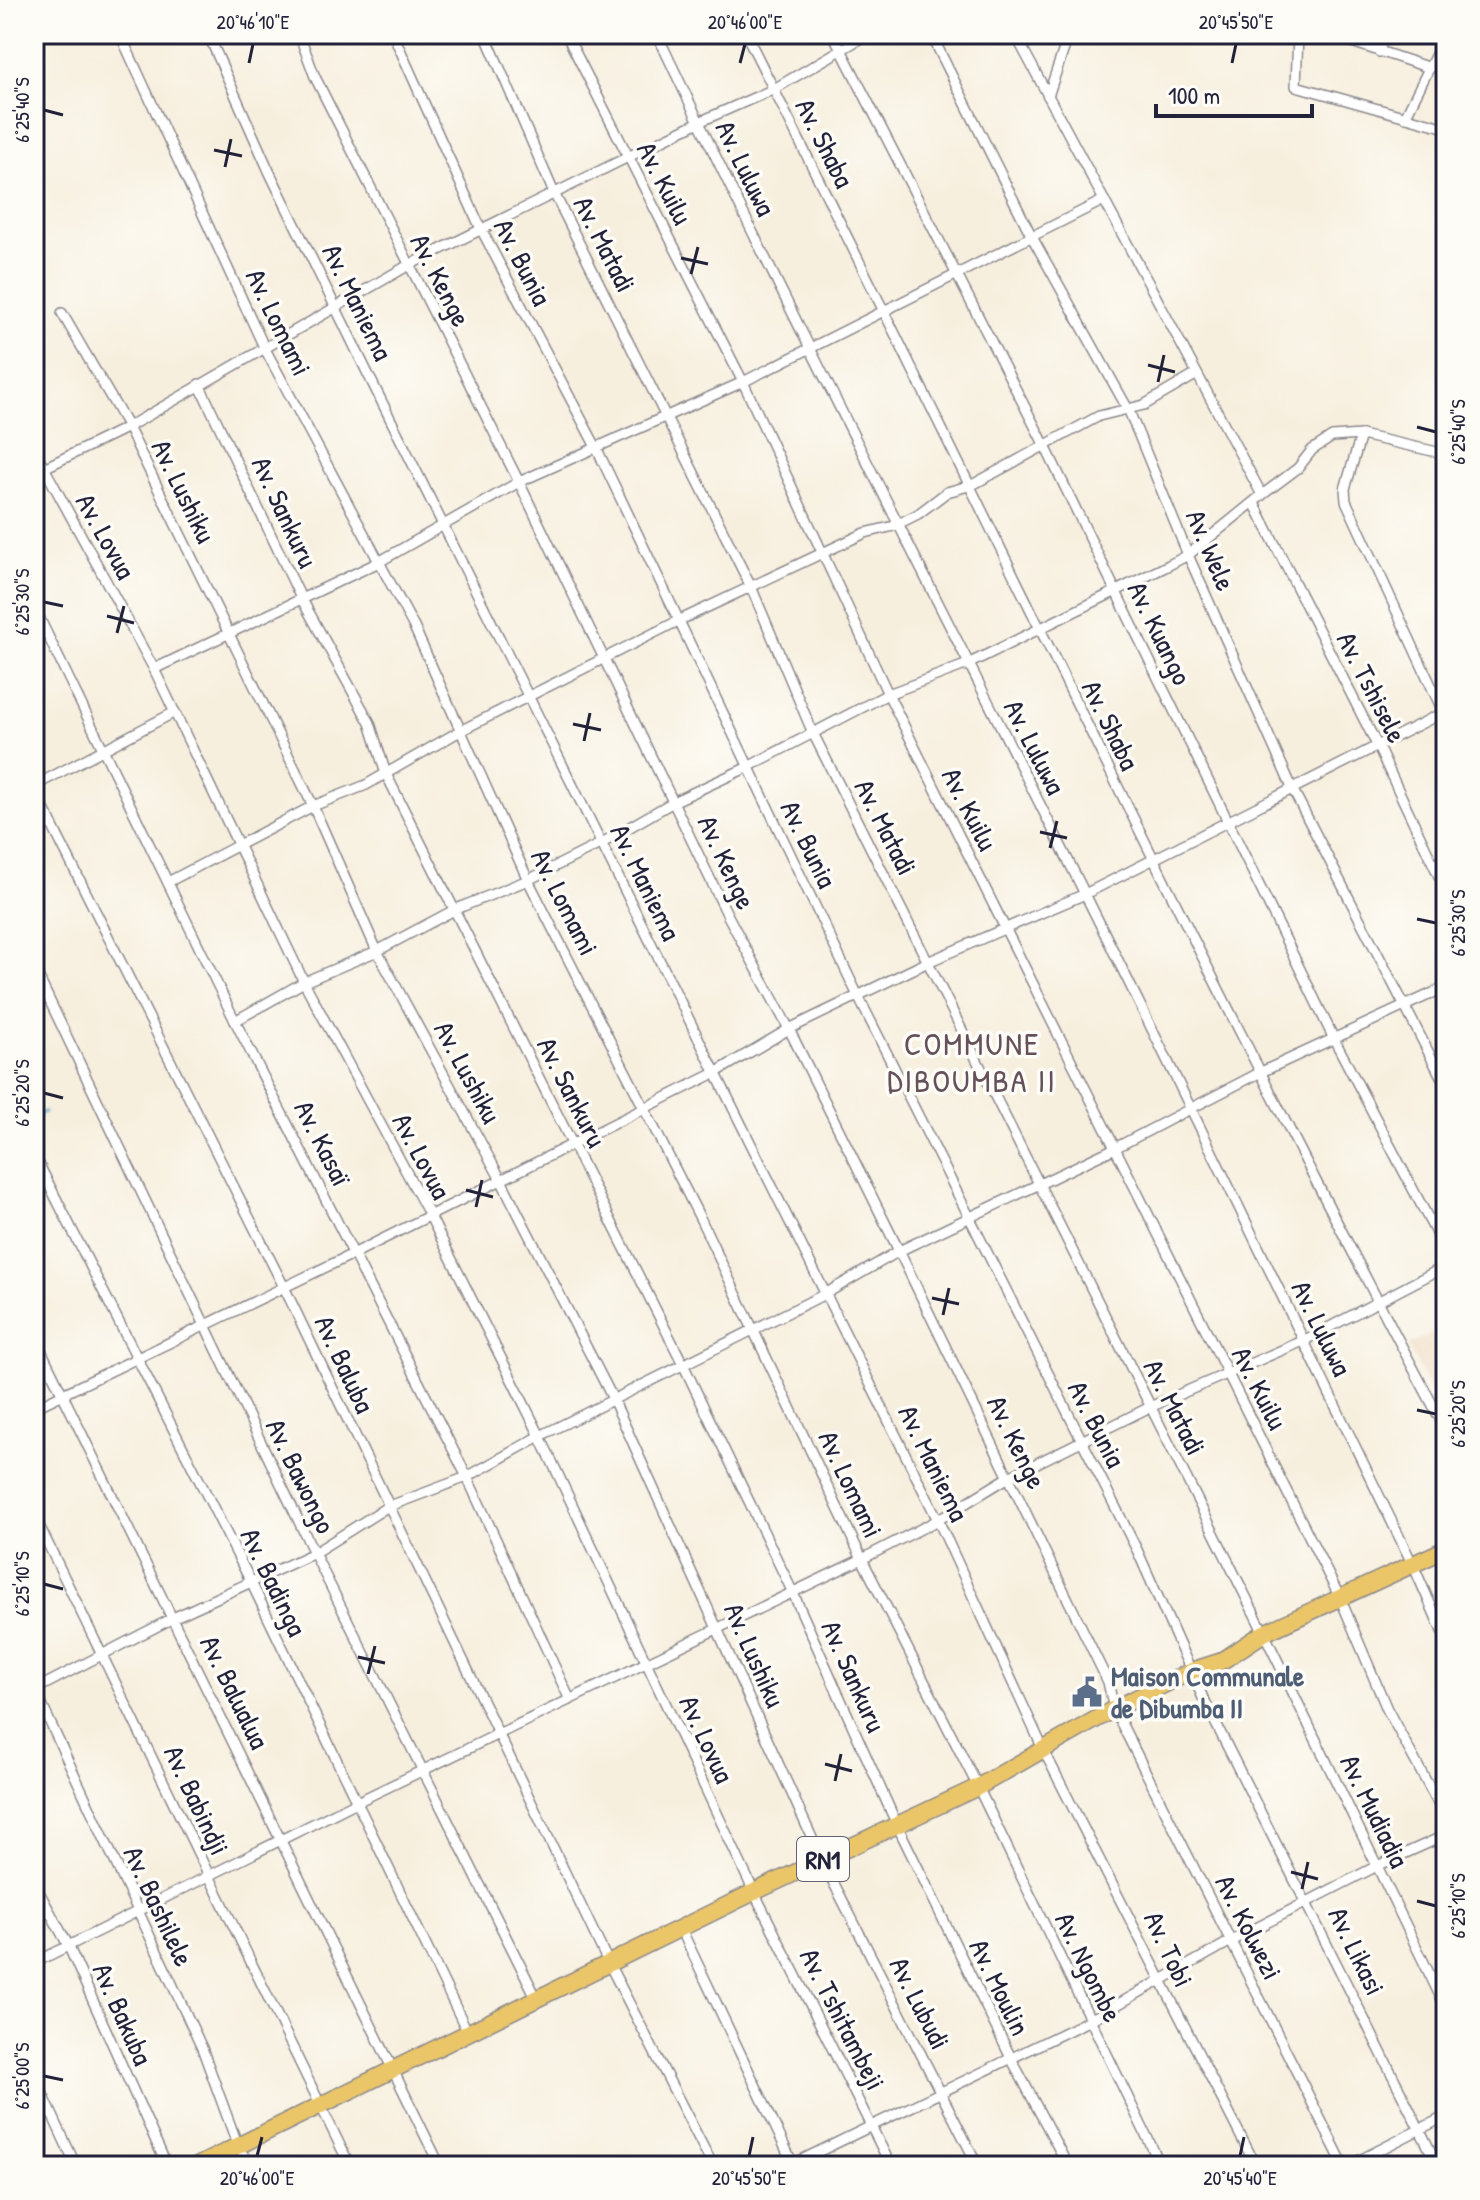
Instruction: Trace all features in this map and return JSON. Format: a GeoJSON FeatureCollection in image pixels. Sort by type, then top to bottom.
{"type":"FeatureCollection","features":[{"type":"Feature","properties":{"kind":"highway","name":"RN1"},"geometry":{"type":"LineString","coordinates":[[197,2166],[608,1962],[978,1787],[1114,1709],[1194,1670],[1222,1661],[1264,1633],[1414,1567],[1446,1549]]}},
{"type":"Feature","properties":{"kind":"street","name":"Av. Lomami"},"geometry":{"type":"LineString","coordinates":[[120,34],[264,347],[414,627],[528,880],[644,1107],[862,1559],[978,1787]]}},
{"type":"Feature","properties":{"kind":"street","name":"Av. Maniema"},"geometry":{"type":"LineString","coordinates":[[208,34],[269,171],[938,1520],[1044,1751]]}},
{"type":"Feature","properties":{"kind":"street","name":"Av. Kenge"},"geometry":{"type":"LineString","coordinates":[[299,34],[315,77],[519,482],[728,916],[789,1029],[1009,1477],[1108,1682],[1114,1709]]}},
{"type":"Feature","properties":{"kind":"street","name":"Av. Bunia"},"geometry":{"type":"LineString","coordinates":[[393,34],[481,229],[596,447],[746,768],[1194,1670]]}},
{"type":"Feature","properties":{"kind":"street","name":"Av. Matadi"},"geometry":{"type":"LineString","coordinates":[[485,34],[554,193],[752,589],[812,731],[930,961],[1264,1633]]}},
{"type":"Feature","properties":{"kind":"street","name":"Av. Kuilu"},"geometry":{"type":"LineString","coordinates":[[566,34],[743,382],[888,694],[1341,1600],[1387,1709],[1446,1818]]}},
{"type":"Feature","properties":{"kind":"street","name":"Av. Luluwa"},"geometry":{"type":"LineString","coordinates":[[657,34],[809,349],[1085,894],[1414,1567],[1446,1640]]}},
{"type":"Feature","properties":{"kind":"street","name":"Av. Shaba"},"geometry":{"type":"LineString","coordinates":[[746,34],[972,485],[1039,628],[1259,1073],[1446,1430]]}},
{"type":"Feature","properties":{"kind":"street","name":"Av. Kuango"},"geometry":{"type":"LineString","coordinates":[[833,34],[1046,448],[1334,1039],[1446,1252]]}},
{"type":"Feature","properties":{"kind":"street"},"geometry":{"type":"LineString","coordinates":[[44,468],[128,427],[409,265],[626,157],[774,89],[868,34]]}},
{"type":"Feature","properties":{"kind":"street","name":"Av. Wele"},"geometry":{"type":"LineString","coordinates":[[931,34],[1032,237],[1129,411],[1188,555],[1293,790],[1446,1086]]}},
{"type":"Feature","properties":{"kind":"street"},"geometry":{"type":"LineString","coordinates":[[1015,34],[1262,495]]}},
{"type":"Feature","properties":{"kind":"street"},"geometry":{"type":"LineString","coordinates":[[1048,96],[1069,34]]}},
{"type":"Feature","properties":{"kind":"street"},"geometry":{"type":"LineString","coordinates":[[1298,34],[1296,86],[1446,128]]}},
{"type":"Feature","properties":{"kind":"street"},"geometry":{"type":"LineString","coordinates":[[1328,34],[1430,68]]}},
{"type":"Feature","properties":{"kind":"street"},"geometry":{"type":"LineString","coordinates":[[1379,52],[1384,34]]}},
{"type":"Feature","properties":{"kind":"street"},"geometry":{"type":"LineString","coordinates":[[1405,117],[1446,34]]}},
{"type":"Feature","properties":{"kind":"street"},"geometry":{"type":"LineString","coordinates":[[154,669],[300,596],[377,563],[519,482],[743,382],[1104,200]]}},
{"type":"Feature","properties":{"kind":"street","name":"Av. Lushiku"},"geometry":{"type":"LineString","coordinates":[[62,313],[128,427],[313,806],[377,951],[500,1178],[613,1399],[822,1860]]}},
{"type":"Feature","properties":{"kind":"street"},"geometry":{"type":"LineString","coordinates":[[168,882],[313,806],[386,774],[460,731],[532,698],[676,622],[752,589],[865,533],[918,514],[947,492],[972,485],[1046,448],[1099,416],[1129,411],[1197,374]]}},
{"type":"Feature","properties":{"kind":"street","name":"Av. Sankuru"},"geometry":{"type":"LineString","coordinates":[[199,384],[300,596],[370,723],[386,774],[683,1364],[793,1593],[897,1825]]}},
{"type":"Feature","properties":{"kind":"street"},"geometry":{"type":"LineString","coordinates":[[34,1408],[355,1253],[572,1141],[715,1073],[789,1029],[859,998],[930,961],[1007,931],[1085,894],[1445,713],[1346,501],[1345,489],[1361,435]]}},
{"type":"Feature","properties":{"kind":"street"},"geometry":{"type":"LineString","coordinates":[[235,1021],[304,982],[377,951],[456,909],[528,880],[602,843],[675,801],[746,768],[812,731],[888,694],[968,664],[1188,555],[1298,468],[1322,441],[1361,435],[1446,454]]}},
{"type":"Feature","properties":{"kind":"street","name":"Av. Lovua"},"geometry":{"type":"LineString","coordinates":[[34,449],[154,669],[304,982],[429,1214],[540,1436],[754,1892]]}},
{"type":"Feature","properties":{"kind":"street","name":"Av. Tshisele"},"geometry":{"type":"LineString","coordinates":[[1254,503],[1377,745],[1446,891]]}},
{"type":"Feature","properties":{"kind":"street","name":"Av. Kasaï"},"geometry":{"type":"LineString","coordinates":[[34,607],[235,1021],[467,1477],[570,1700]]}},
{"type":"Feature","properties":{"kind":"street"},"geometry":{"type":"LineString","coordinates":[[34,787],[175,712]]}},
{"type":"Feature","properties":{"kind":"street","name":"Av. Baluba"},"geometry":{"type":"LineString","coordinates":[[34,787],[284,1287],[608,1962],[713,2166]]}},
{"type":"Feature","properties":{"kind":"street","name":"Av. Bawongo"},"geometry":{"type":"LineString","coordinates":[[34,968],[314,1553],[537,1999]]}},
{"type":"Feature","properties":{"kind":"street"},"geometry":{"type":"LineString","coordinates":[[34,1689],[175,1617],[314,1553],[387,1507],[467,1477],[540,1436],[825,1294],[899,1251],[971,1218],[1038,1182],[1115,1148],[1259,1073],[1446,987]]}},
{"type":"Feature","properties":{"kind":"street","name":"Av. Badinga"},"geometry":{"type":"LineString","coordinates":[[34,1155],[134,1358],[251,1582],[468,2033]]}},
{"type":"Feature","properties":{"kind":"street"},"geometry":{"type":"LineString","coordinates":[[34,1963],[357,1802],[862,1559],[938,1520],[1009,1477],[1150,1407],[1303,1341],[1446,1266]]}},
{"type":"Feature","properties":{"kind":"street","name":"Av. Balualua"},"geometry":{"type":"LineString","coordinates":[[34,1336],[175,1617],[440,2166]]}},
{"type":"Feature","properties":{"kind":"street","name":"Av. Babindji"},"geometry":{"type":"LineString","coordinates":[[34,1515],[350,2166]]}},
{"type":"Feature","properties":{"kind":"street","name":"Av. Mudiadia"},"geometry":{"type":"LineString","coordinates":[[1264,1633],[1446,2008]]}},
{"type":"Feature","properties":{"kind":"street","name":"Av. Likasi"},"geometry":{"type":"LineString","coordinates":[[1194,1670],[1203,1698],[1438,2166]]}},
{"type":"Feature","properties":{"kind":"street","name":"Av. Bashilele"},"geometry":{"type":"LineString","coordinates":[[34,1689],[202,2048],[238,2146],[250,2166]]}},
{"type":"Feature","properties":{"kind":"street","name":"Av. Kolwezi"},"geometry":{"type":"LineString","coordinates":[[1114,1709],[1346,2166]]}},
{"type":"Feature","properties":{"kind":"street","name":"Av. Tobi"},"geometry":{"type":"LineString","coordinates":[[1044,1751],[1159,1982],[1256,2166]]}},
{"type":"Feature","properties":{"kind":"street","name":"Av. Ngombe"},"geometry":{"type":"LineString","coordinates":[[978,1787],[1161,2166]]}},
{"type":"Feature","properties":{"kind":"street","name":"Av. Moulin"},"geometry":{"type":"LineString","coordinates":[[897,1825],[1011,2058],[1068,2166]]}},
{"type":"Feature","properties":{"kind":"street"},"geometry":{"type":"LineString","coordinates":[[681,1929],[794,2165],[939,2090],[1090,2020],[1231,1941],[1377,1866],[1446,1835]]}},
{"type":"Feature","properties":{"kind":"street","name":"Av. Lubudi"},"geometry":{"type":"LineString","coordinates":[[822,1860],[978,2166]]}},
{"type":"Feature","properties":{"kind":"street","name":"Av. Bakuba"},"geometry":{"type":"LineString","coordinates":[[34,1883],[68,1945],[167,2166]]}},
{"type":"Feature","properties":{"kind":"street","name":"Av. Tshitambeji"},"geometry":{"type":"LineString","coordinates":[[754,1892],[891,2166]]}},
{"type":"Feature","properties":{"kind":"street"},"geometry":{"type":"LineString","coordinates":[[34,2075],[76,2166]]}},
{"type":"Feature","properties":{"kind":"street"},"geometry":{"type":"LineString","coordinates":[[1346,2166],[1446,2116]]}},
{"type":"Feature","properties":{"kind":"shaded area"},"geometry":{"type":"Polygon","coordinates":[[[1446,1327],[1446,1423],[1408,1345],[1446,1327]]]}},
{"type":"Feature","properties":{"kind":"waterway"},"geometry":{"type":"LineString","coordinates":[[34,1117],[44,1112]]}},
{"type":"Feature","properties":{"kind":"place","name":"Maison Communale de Dibumba II"},"geometry":{"type":"Point","coordinates":[1087,1692]}},
{"type":"Feature","properties":{"kind":"district","name":"COMMUNE DIBOUMBA II"},"geometry":{"type":"Point","coordinates":[972,1062]}}]}
